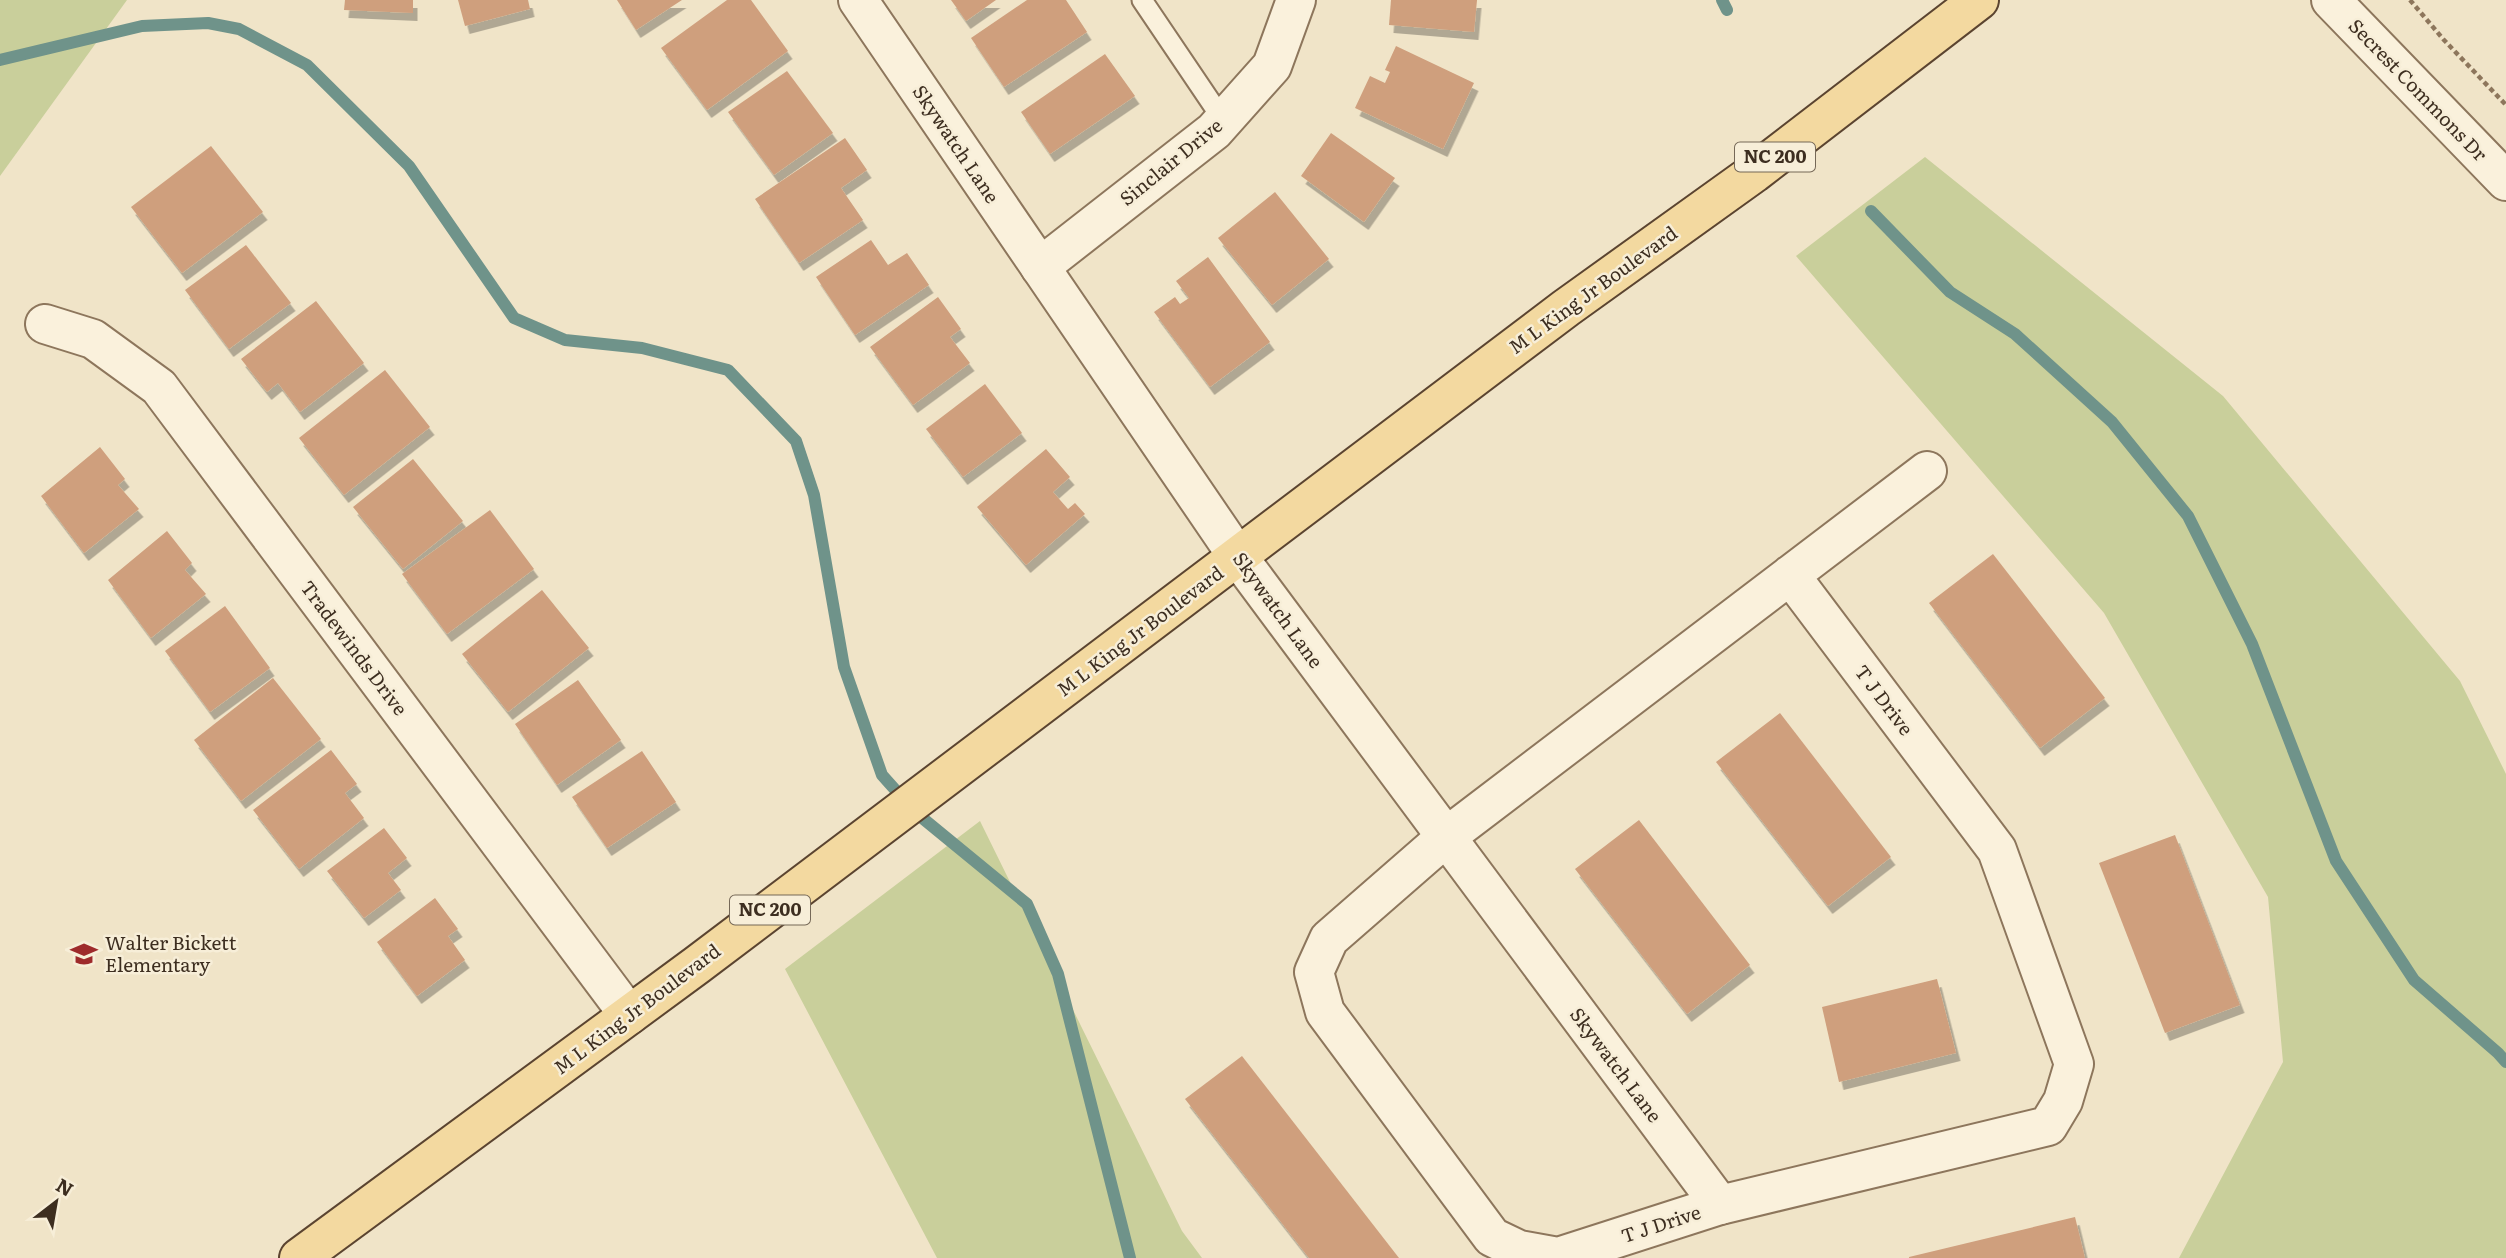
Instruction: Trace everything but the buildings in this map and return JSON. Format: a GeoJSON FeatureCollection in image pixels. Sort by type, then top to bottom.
{"type":"FeatureCollection","features":[{"type":"Feature","properties":{"kind":"main road","name":"M L King Jr Boulevard"},"geometry":{"type":"LineString","coordinates":[[299,1258],[629,1015],[1566,308],[1754,173],[1979,0]]}},
{"type":"Feature","properties":{"kind":"street","name":"Skywatch Lane"},"geometry":{"type":"LineString","coordinates":[[858,0],[1238,557],[1720,1205]]}},
{"type":"Feature","properties":{"kind":"street","name":"Sinclair Drive"},"geometry":{"type":"LineString","coordinates":[[1040,267],[1214,131],[1272,66],[1296,0]]}},
{"type":"Feature","properties":{"kind":"street","name":"Secrest Commons Dr"},"geometry":{"type":"LineString","coordinates":[[2331,0],[2506,181]]}},
{"type":"Feature","properties":{"kind":"street","name":"Tradewinds Drive"},"geometry":{"type":"LineString","coordinates":[[45,324],[93,339],[159,387],[629,1015]]}},
{"type":"Feature","properties":{"kind":"street","name":"T J Drive"},"geometry":{"type":"LineString","coordinates":[[1790,575],[1997,850],[2074,1064],[2063,1101],[2048,1126],[1720,1205],[1558,1257],[1519,1250],[1492,1237],[1325,1012],[1314,972],[1329,939],[1446,837],[1790,575],[1927,471]]}},
{"type":"Feature","properties":{"kind":"lane"},"geometry":{"type":"LineString","coordinates":[[1142,0],[1223,120]]}},
{"type":"Feature","properties":{"kind":"path"},"geometry":{"type":"LineString","coordinates":[[2410,0],[2506,105]]}},
{"type":"Feature","properties":{"kind":"green space"},"geometry":{"type":"Polygon","coordinates":[[[0,0],[127,0],[0,176],[0,0]]]}},
{"type":"Feature","properties":{"kind":"green space"},"geometry":{"type":"Polygon","coordinates":[[[1925,157],[2223,396],[2460,681],[2506,774],[2506,1258],[2179,1258],[2283,1062],[2268,897],[2104,613],[1796,256],[1925,157]]]}},
{"type":"Feature","properties":{"kind":"green space"},"geometry":{"type":"Polygon","coordinates":[[[980,821],[1182,1231],[1202,1258],[937,1258],[785,969],[980,821]]]}},
{"type":"Feature","properties":{"kind":"waterway"},"geometry":{"type":"LineString","coordinates":[[1722,0],[1727,10]]}},
{"type":"Feature","properties":{"kind":"waterway"},"geometry":{"type":"LineString","coordinates":[[0,60],[142,26],[208,23],[239,29],[307,65],[409,166],[514,318],[565,340],[642,348],[728,370],[796,441],[814,495],[844,667],[882,775],[915,812],[1027,904],[1058,974],[1130,1258]]}},
{"type":"Feature","properties":{"kind":"waterway"},"geometry":{"type":"LineString","coordinates":[[1871,211],[1950,292],[2015,334],[2112,422],[2188,516],[2252,644],[2336,861],[2414,980],[2506,1062]]}},
{"type":"Feature","properties":{"kind":"place","name":"Walter Bickett Elementary"},"geometry":{"type":"Point","coordinates":[84,954]}}]}
